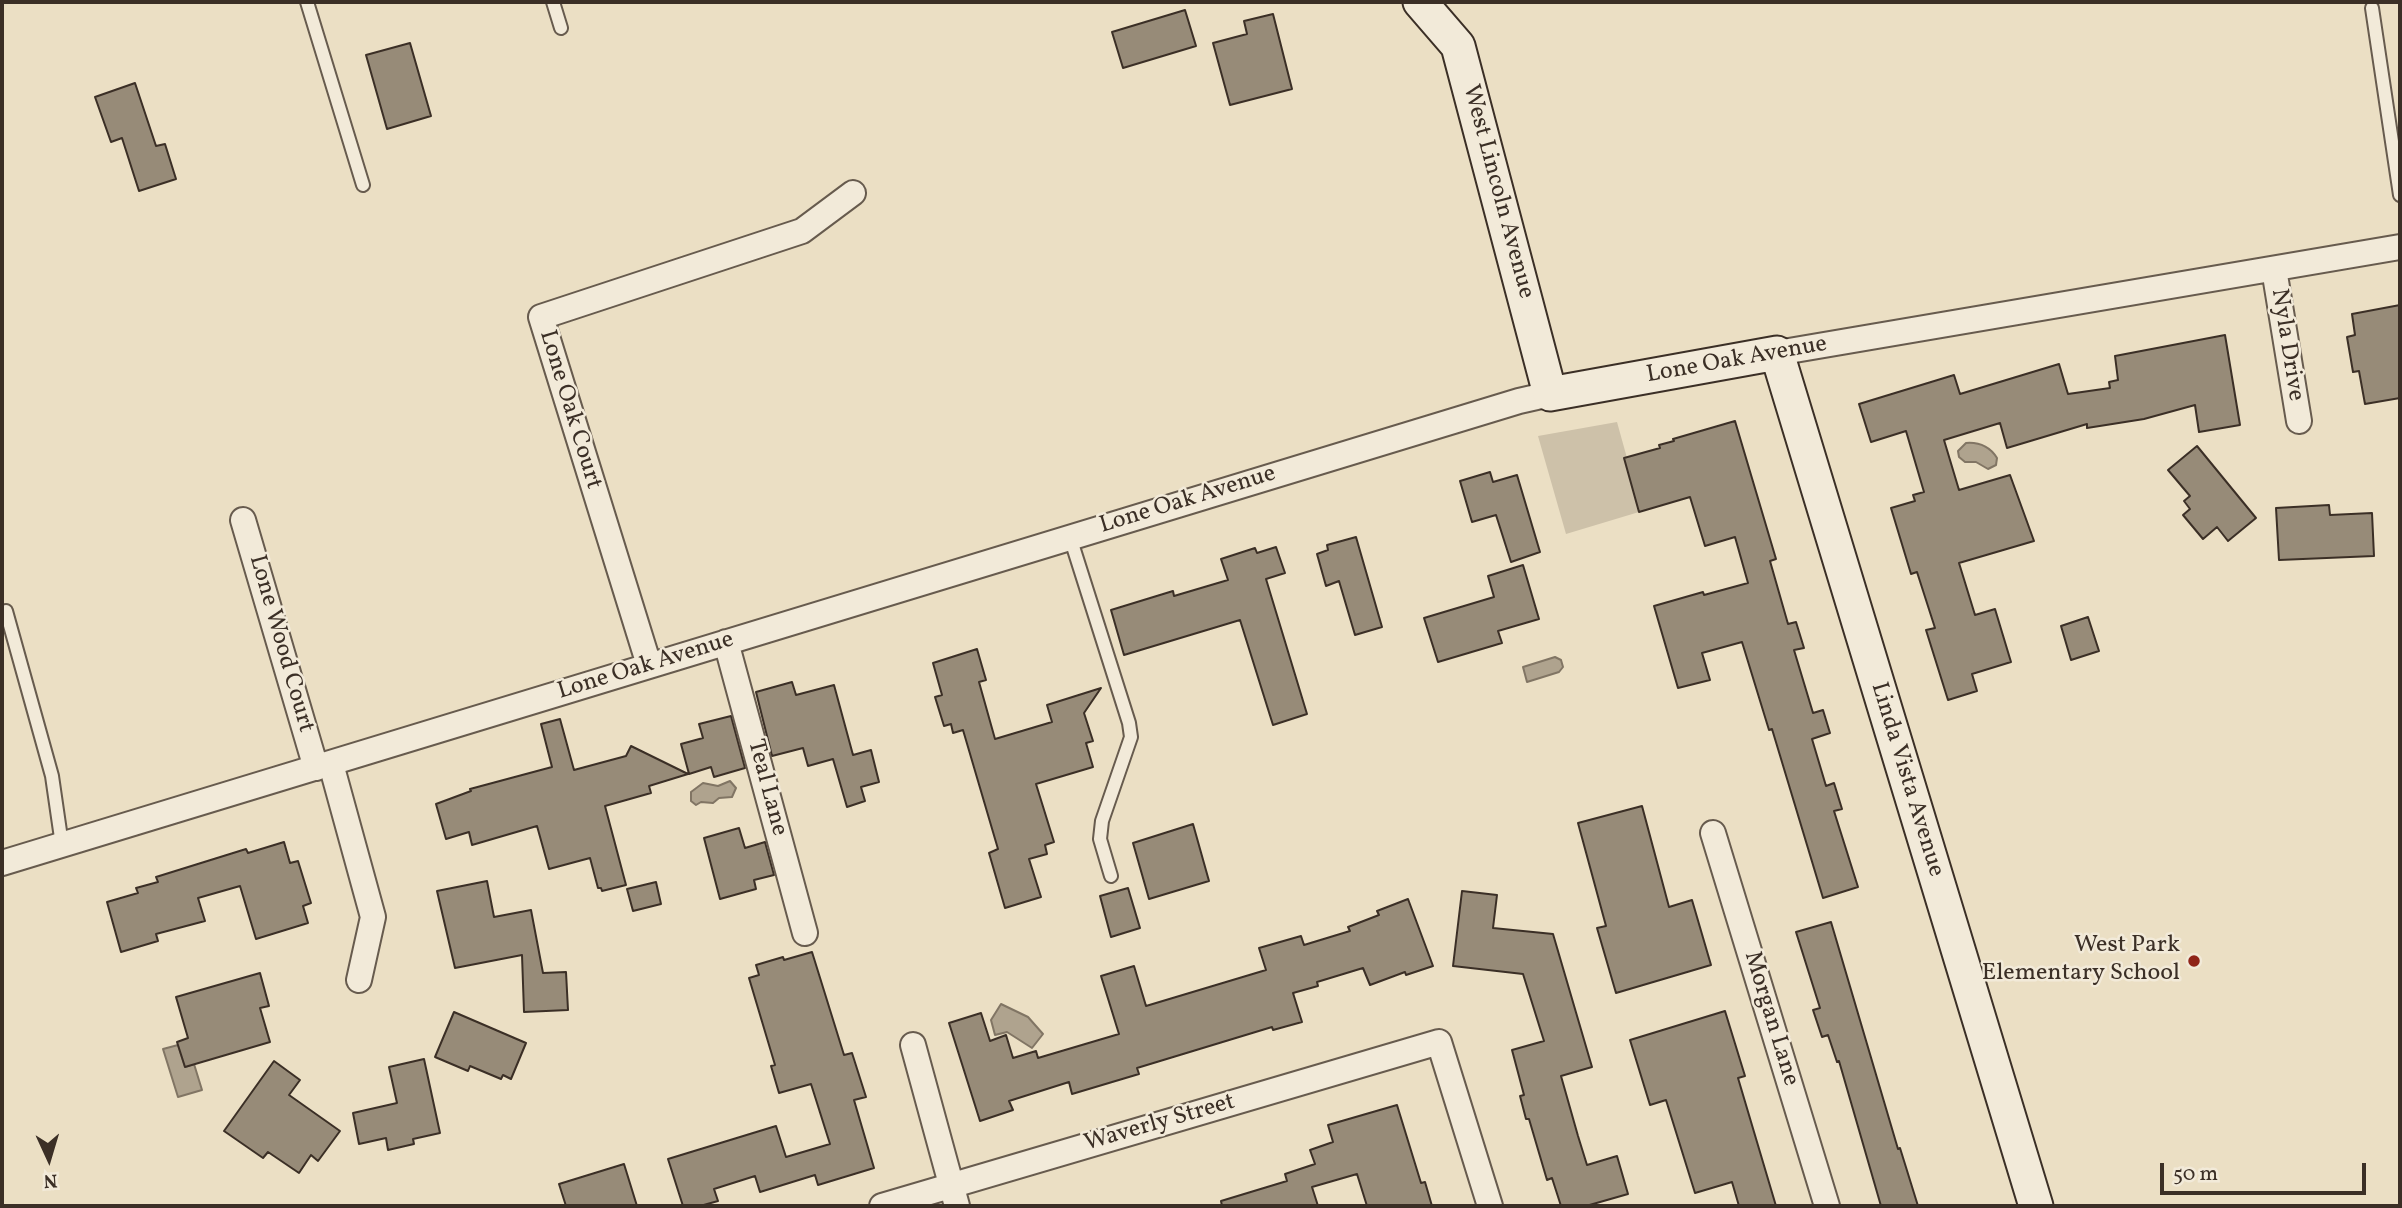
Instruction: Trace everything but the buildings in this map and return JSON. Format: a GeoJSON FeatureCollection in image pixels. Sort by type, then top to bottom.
{"type":"FeatureCollection","features":[{"type":"Feature","properties":{"kind":"street","name":"West Lincoln Avenue"},"geometry":{"type":"LineString","coordinates":[[1420,2],[1458,46],[1550,394]]}},
{"type":"Feature","properties":{"kind":"street","name":"Lone Oak Court"},"geometry":{"type":"LineString","coordinates":[[649,665],[541,317],[802,230],[853,193]]}},
{"type":"Feature","properties":{"kind":"street","name":"Lone Oak Avenue"},"geometry":{"type":"LineString","coordinates":[[2,863],[1518,401],[1777,353],[2400,247]]}},
{"type":"Feature","properties":{"kind":"street","name":"Nyla Drive"},"geometry":{"type":"LineString","coordinates":[[2274,269],[2299,421]]}},
{"type":"Feature","properties":{"kind":"street","name":"Linda Vista Avenue"},"geometry":{"type":"LineString","coordinates":[[1777,353],[2036,1206]]}},
{"type":"Feature","properties":{"kind":"street","name":"Lone Wood Court"},"geometry":{"type":"LineString","coordinates":[[243,520],[373,917],[359,980]]}},
{"type":"Feature","properties":{"kind":"street","name":"Teal Lane"},"geometry":{"type":"LineString","coordinates":[[726,642],[805,933]]}},
{"type":"Feature","properties":{"kind":"street","name":"Morgan Lane"},"geometry":{"type":"LineString","coordinates":[[1713,833],[1827,1206]]}},
{"type":"Feature","properties":{"kind":"street","name":"Waverly Street"},"geometry":{"type":"LineString","coordinates":[[882,1206],[954,1196],[1439,1042],[1490,1206]]}},
{"type":"Feature","properties":{"kind":"street"},"geometry":{"type":"LineString","coordinates":[[913,1045],[954,1196]]}},
{"type":"Feature","properties":{"kind":"lane"},"geometry":{"type":"LineString","coordinates":[[307,2],[363,185]]}},
{"type":"Feature","properties":{"kind":"lane"},"geometry":{"type":"LineString","coordinates":[[553,2],[561,28]]}},
{"type":"Feature","properties":{"kind":"lane"},"geometry":{"type":"LineString","coordinates":[[2372,8],[2400,195]]}},
{"type":"Feature","properties":{"kind":"lane"},"geometry":{"type":"LineString","coordinates":[[1070,537],[1129,723],[1131,737],[1102,821],[1100,839],[1111,876]]}},
{"type":"Feature","properties":{"kind":"lane"},"geometry":{"type":"LineString","coordinates":[[6,611],[52,776],[62,845]]}},
{"type":"Feature","properties":{"kind":"shaded area"},"geometry":{"type":"Polygon","coordinates":[[[1617,422],[1639,512],[1566,534],[1538,436],[1617,422]]]}},
{"type":"Feature","properties":{"kind":"shaded area"},"geometry":{"type":"Polygon","coordinates":[[[1966,443],[1980,444],[1988,448],[1997,458],[1996,465],[1988,469],[1976,462],[1965,462],[1959,457],[1958,451],[1966,443]]]}},
{"type":"Feature","properties":{"kind":"shaded area"},"geometry":{"type":"Polygon","coordinates":[[[1555,657],[1561,660],[1563,667],[1559,672],[1527,682],[1523,667],[1555,657]]]}},
{"type":"Feature","properties":{"kind":"shaded area"},"geometry":{"type":"Polygon","coordinates":[[[730,781],[736,788],[732,797],[696,805],[691,801],[691,792],[703,783],[718,786],[730,781]]]}},
{"type":"Feature","properties":{"kind":"shaded area"},"geometry":{"type":"Polygon","coordinates":[[[1001,1004],[1028,1017],[1043,1034],[1032,1048],[1007,1032],[995,1035],[991,1020],[1001,1004]]]}},
{"type":"Feature","properties":{"kind":"shaded area"},"geometry":{"type":"Polygon","coordinates":[[[178,1045],[185,1067],[194,1064],[202,1090],[178,1097],[163,1049],[178,1045]]]}},
{"type":"Feature","properties":{"kind":"place","name":"West Park Elementary School"},"geometry":{"type":"Point","coordinates":[2194,961]}}]}
